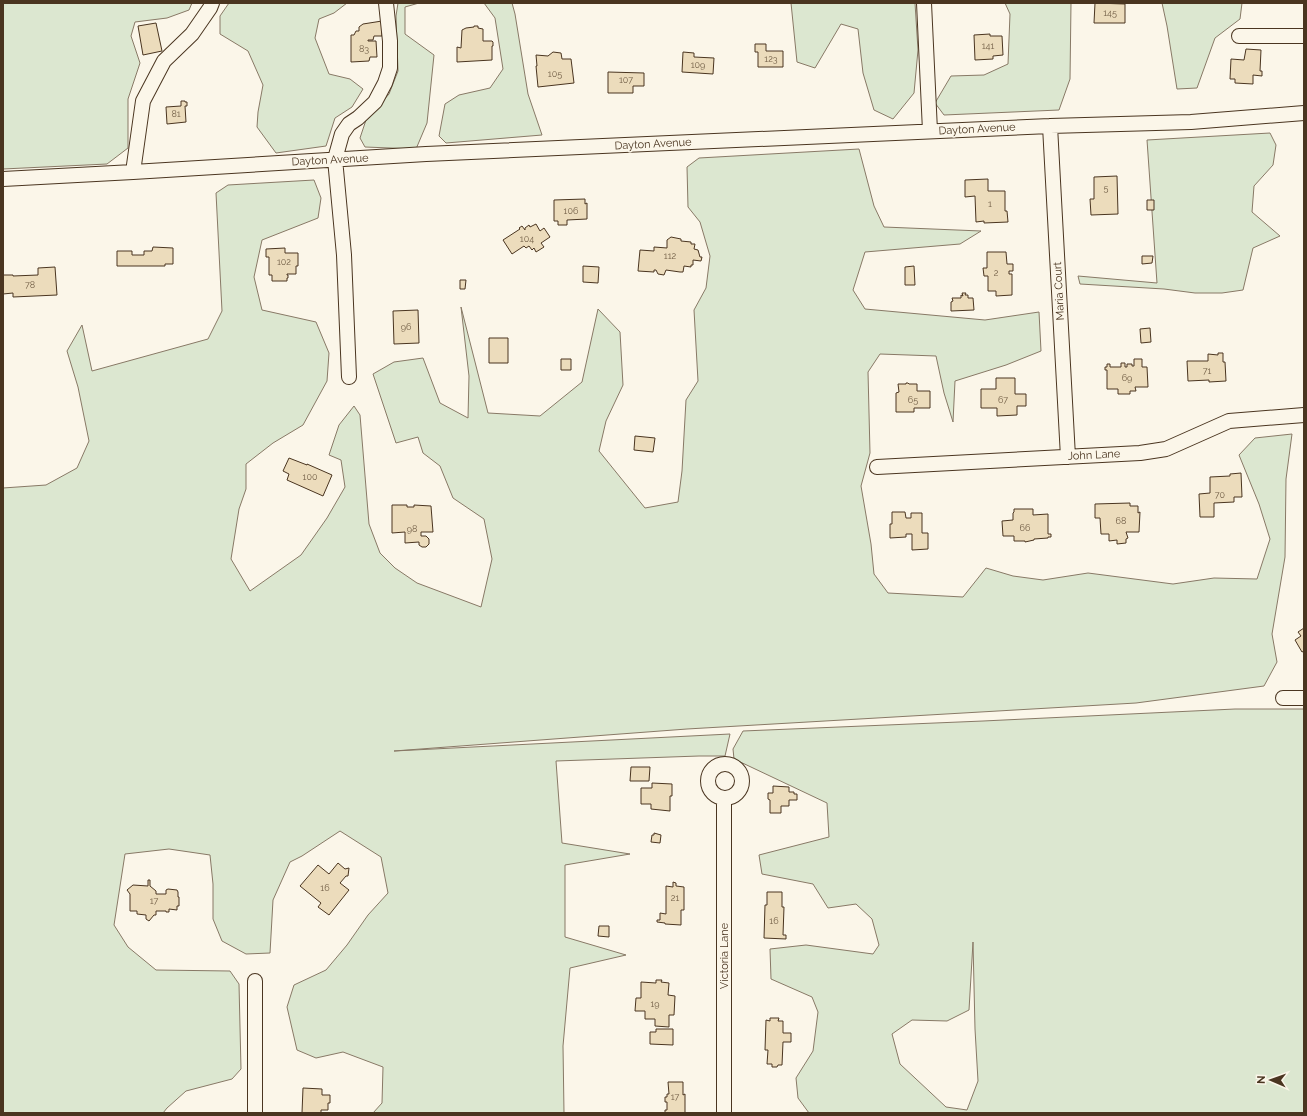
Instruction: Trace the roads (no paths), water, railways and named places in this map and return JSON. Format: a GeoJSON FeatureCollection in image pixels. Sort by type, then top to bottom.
{"type":"FeatureCollection","features":[{"type":"Feature","properties":{"kind":"street"},"geometry":{"type":"LineString","coordinates":[[133,172],[143,101],[164,61],[192,34],[212,3]]}},
{"type":"Feature","properties":{"kind":"street"},"geometry":{"type":"LineString","coordinates":[[349,377],[344,255],[335,159],[342,134],[349,124],[358,118],[375,102],[385,83],[390,68],[390,42],[386,3]]}},
{"type":"Feature","properties":{"kind":"street"},"geometry":{"type":"LineString","coordinates":[[924,3],[930,131]]}},
{"type":"Feature","properties":{"kind":"street"},"geometry":{"type":"LineString","coordinates":[[1239,36],[1304,36]]}},
{"type":"Feature","properties":{"kind":"street","name":"Dayton Avenue"},"geometry":{"type":"LineString","coordinates":[[3,179],[335,159],[930,131],[1191,122],[1304,113]]}},
{"type":"Feature","properties":{"kind":"street","name":"Maria Court"},"geometry":{"type":"LineString","coordinates":[[1050,126],[1068,457]]}},
{"type":"Feature","properties":{"kind":"street","name":"John Lane"},"geometry":{"type":"LineString","coordinates":[[877,467],[1068,457],[1166,449],[1229,421],[1304,415]]}},
{"type":"Feature","properties":{"kind":"street"},"geometry":{"type":"LineString","coordinates":[[1283,698],[1304,698]]}},
{"type":"Feature","properties":{"kind":"street","name":"Victoria Lane"},"geometry":{"type":"LineString","coordinates":[[724,799],[724,1113]]}},
{"type":"Feature","properties":{"kind":"street"},"geometry":{"type":"LineString","coordinates":[[255,981],[255,1113]]}}]}
